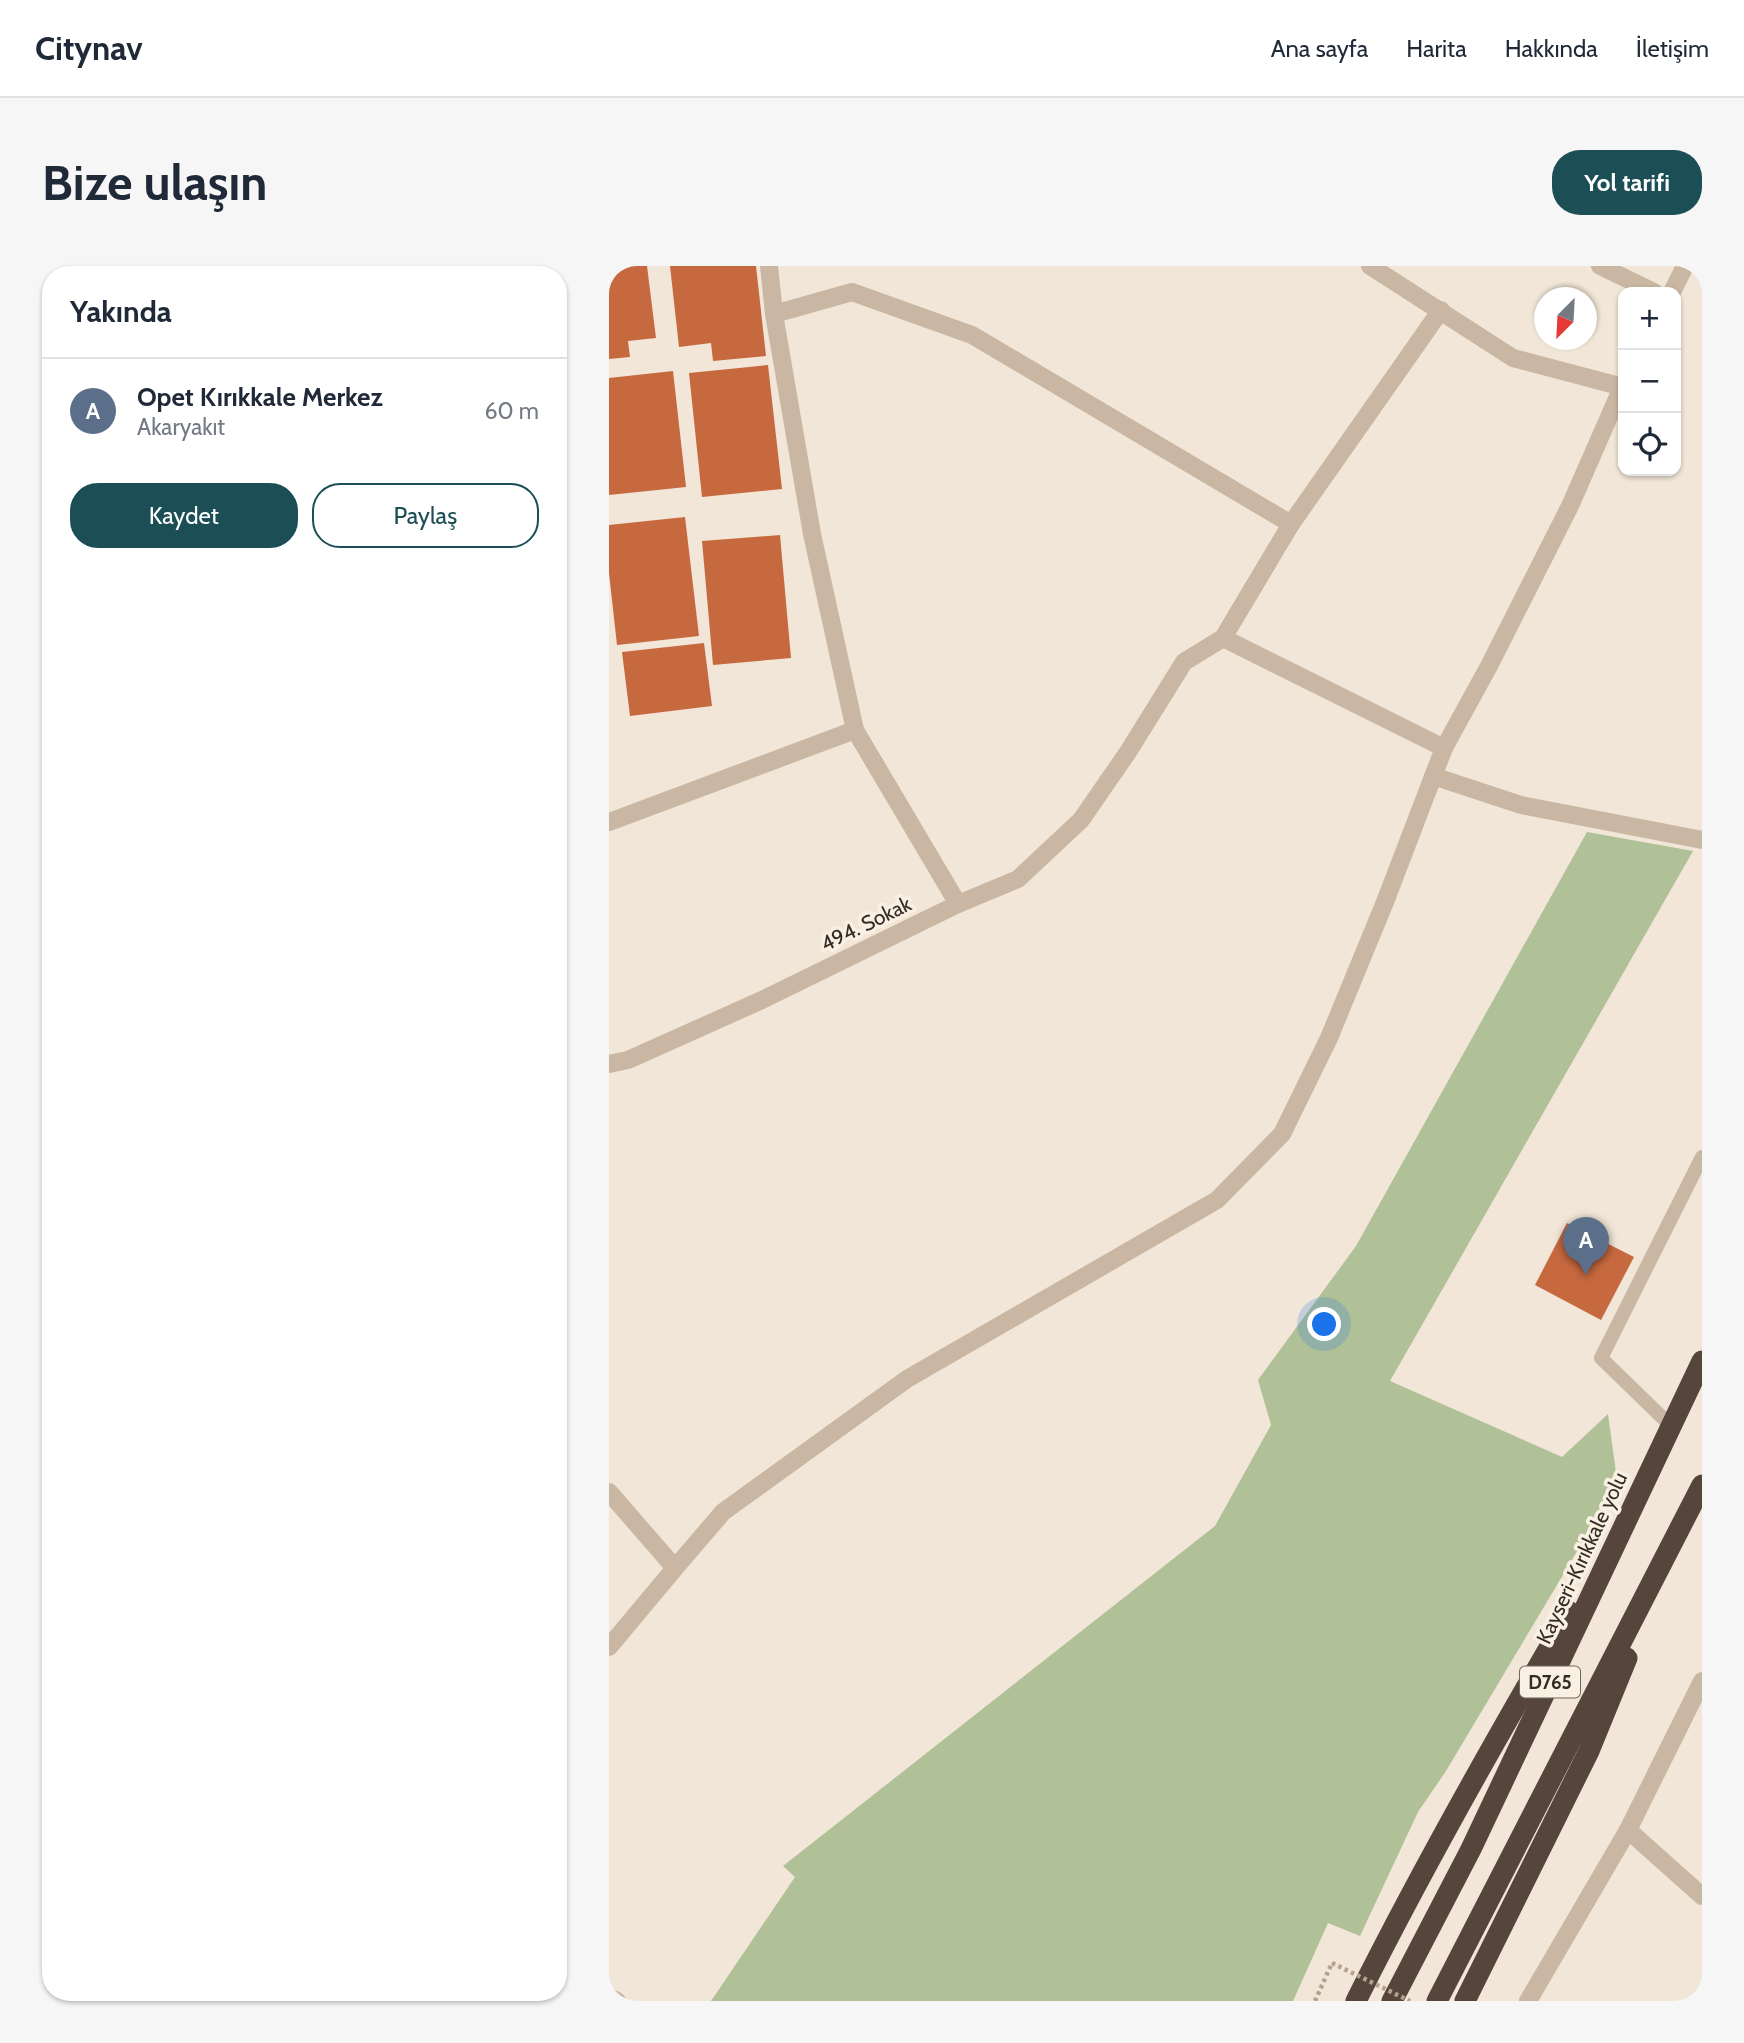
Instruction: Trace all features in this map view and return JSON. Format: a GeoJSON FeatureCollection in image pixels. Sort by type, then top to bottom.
{"type":"FeatureCollection","features":[{"type":"Feature","properties":{"kind":"highway","name":"Kayseri-Kırıkkale yolu"},"geometry":{"type":"LineString","coordinates":[[1392,2001],[1471,1849],[1702,1361]]}},
{"type":"Feature","properties":{"kind":"highway","name":"D765"},"geometry":{"type":"LineString","coordinates":[[1437,2001],[1702,1485]]}},
{"type":"Feature","properties":{"kind":"highway"},"geometry":{"type":"LineString","coordinates":[[1356,2001],[1391,1931],[1501,1730],[1640,1493]]}},
{"type":"Feature","properties":{"kind":"highway"},"geometry":{"type":"LineString","coordinates":[[1465,2001],[1589,1751],[1686,1517]]}},
{"type":"Feature","properties":{"kind":"street"},"geometry":{"type":"LineString","coordinates":[[769,266],[774,314],[812,534],[855,730],[958,904]]}},
{"type":"Feature","properties":{"kind":"street"},"geometry":{"type":"LineString","coordinates":[[1370,266],[1513,358],[1618,385]]}},
{"type":"Feature","properties":{"kind":"street"},"geometry":{"type":"LineString","coordinates":[[1600,266],[1644,287]]}},
{"type":"Feature","properties":{"kind":"street"},"geometry":{"type":"LineString","coordinates":[[1674,287],[1685,266]]}},
{"type":"Feature","properties":{"kind":"street"},"geometry":{"type":"LineString","coordinates":[[774,314],[852,292],[972,335],[1291,524]]}},
{"type":"Feature","properties":{"kind":"street"},"geometry":{"type":"LineString","coordinates":[[1441,310],[1291,524],[1223,638],[1444,748]]}},
{"type":"Feature","properties":{"kind":"street"},"geometry":{"type":"LineString","coordinates":[[609,1647],[723,1511],[907,1379],[1217,1200],[1282,1135],[1329,1038],[1444,748],[1570,506],[1618,397]]}},
{"type":"Feature","properties":{"kind":"street","name":"494. Sokak"},"geometry":{"type":"LineString","coordinates":[[609,1064],[628,1060],[762,1000],[958,904],[1019,879],[1081,820],[1128,752],[1184,662],[1223,638]]}},
{"type":"Feature","properties":{"kind":"street"},"geometry":{"type":"LineString","coordinates":[[609,822],[855,730]]}},
{"type":"Feature","properties":{"kind":"street"},"geometry":{"type":"LineString","coordinates":[[1433,776],[1521,805],[1702,840]]}},
{"type":"Feature","properties":{"kind":"street"},"geometry":{"type":"LineString","coordinates":[[609,1492],[675,1568]]}},
{"type":"Feature","properties":{"kind":"street"},"geometry":{"type":"LineString","coordinates":[[1528,2001],[1628,1830],[1702,1681]]}},
{"type":"Feature","properties":{"kind":"street"},"geometry":{"type":"LineString","coordinates":[[1628,1830],[1702,1896]]}},
{"type":"Feature","properties":{"kind":"street"},"geometry":{"type":"LineString","coordinates":[[609,1997],[617,2001]]}},
{"type":"Feature","properties":{"kind":"lane"},"geometry":{"type":"LineString","coordinates":[[1671,1426],[1601,1358],[1702,1157]]}},
{"type":"Feature","properties":{"kind":"path"},"geometry":{"type":"LineString","coordinates":[[1315,2001],[1332,1963],[1410,2001]]}},
{"type":"Feature","properties":{"kind":"green space"},"geometry":{"type":"Polygon","coordinates":[[[1587,832],[1693,851],[1390,1381],[1562,1457],[1608,1414],[1617,1480],[1446,1771],[1418,1812],[1360,1936],[1328,1923],[1293,2001],[711,2001],[795,1877],[783,1866],[1215,1526],[1271,1425],[1258,1380],[1356,1246],[1587,832]]]}},
{"type":"Feature","properties":{"kind":"building"},"geometry":{"type":"Polygon","coordinates":[[[609,266],[647,266],[656,338],[628,341],[630,357],[609,359],[609,266]]]}},
{"type":"Feature","properties":{"kind":"building"},"geometry":{"type":"Polygon","coordinates":[[[670,266],[756,266],[766,356],[713,361],[711,343],[679,347],[670,266]]]}},
{"type":"Feature","properties":{"kind":"building"},"geometry":{"type":"Polygon","coordinates":[[[768,365],[782,489],[702,497],[689,373],[768,365]]]}},
{"type":"Feature","properties":{"kind":"building"},"geometry":{"type":"Polygon","coordinates":[[[673,371],[686,487],[609,495],[609,378],[673,371]]]}},
{"type":"Feature","properties":{"kind":"building"},"geometry":{"type":"Polygon","coordinates":[[[685,517],[699,636],[617,645],[609,573],[609,525],[685,517]]]}},
{"type":"Feature","properties":{"kind":"building"},"geometry":{"type":"Polygon","coordinates":[[[780,535],[791,658],[713,665],[702,541],[780,535]]]}},
{"type":"Feature","properties":{"kind":"building"},"geometry":{"type":"Polygon","coordinates":[[[704,643],[712,706],[630,716],[622,652],[704,643]]]}},
{"type":"Feature","properties":{"kind":"building"},"geometry":{"type":"Polygon","coordinates":[[[1567,1223],[1634,1257],[1601,1320],[1535,1285],[1567,1223]]]}},
{"type":"Feature","properties":{"kind":"place","name":"Opet Kırıkkale Merkez"},"geometry":{"type":"Point","coordinates":[1586,1275]}}]}
